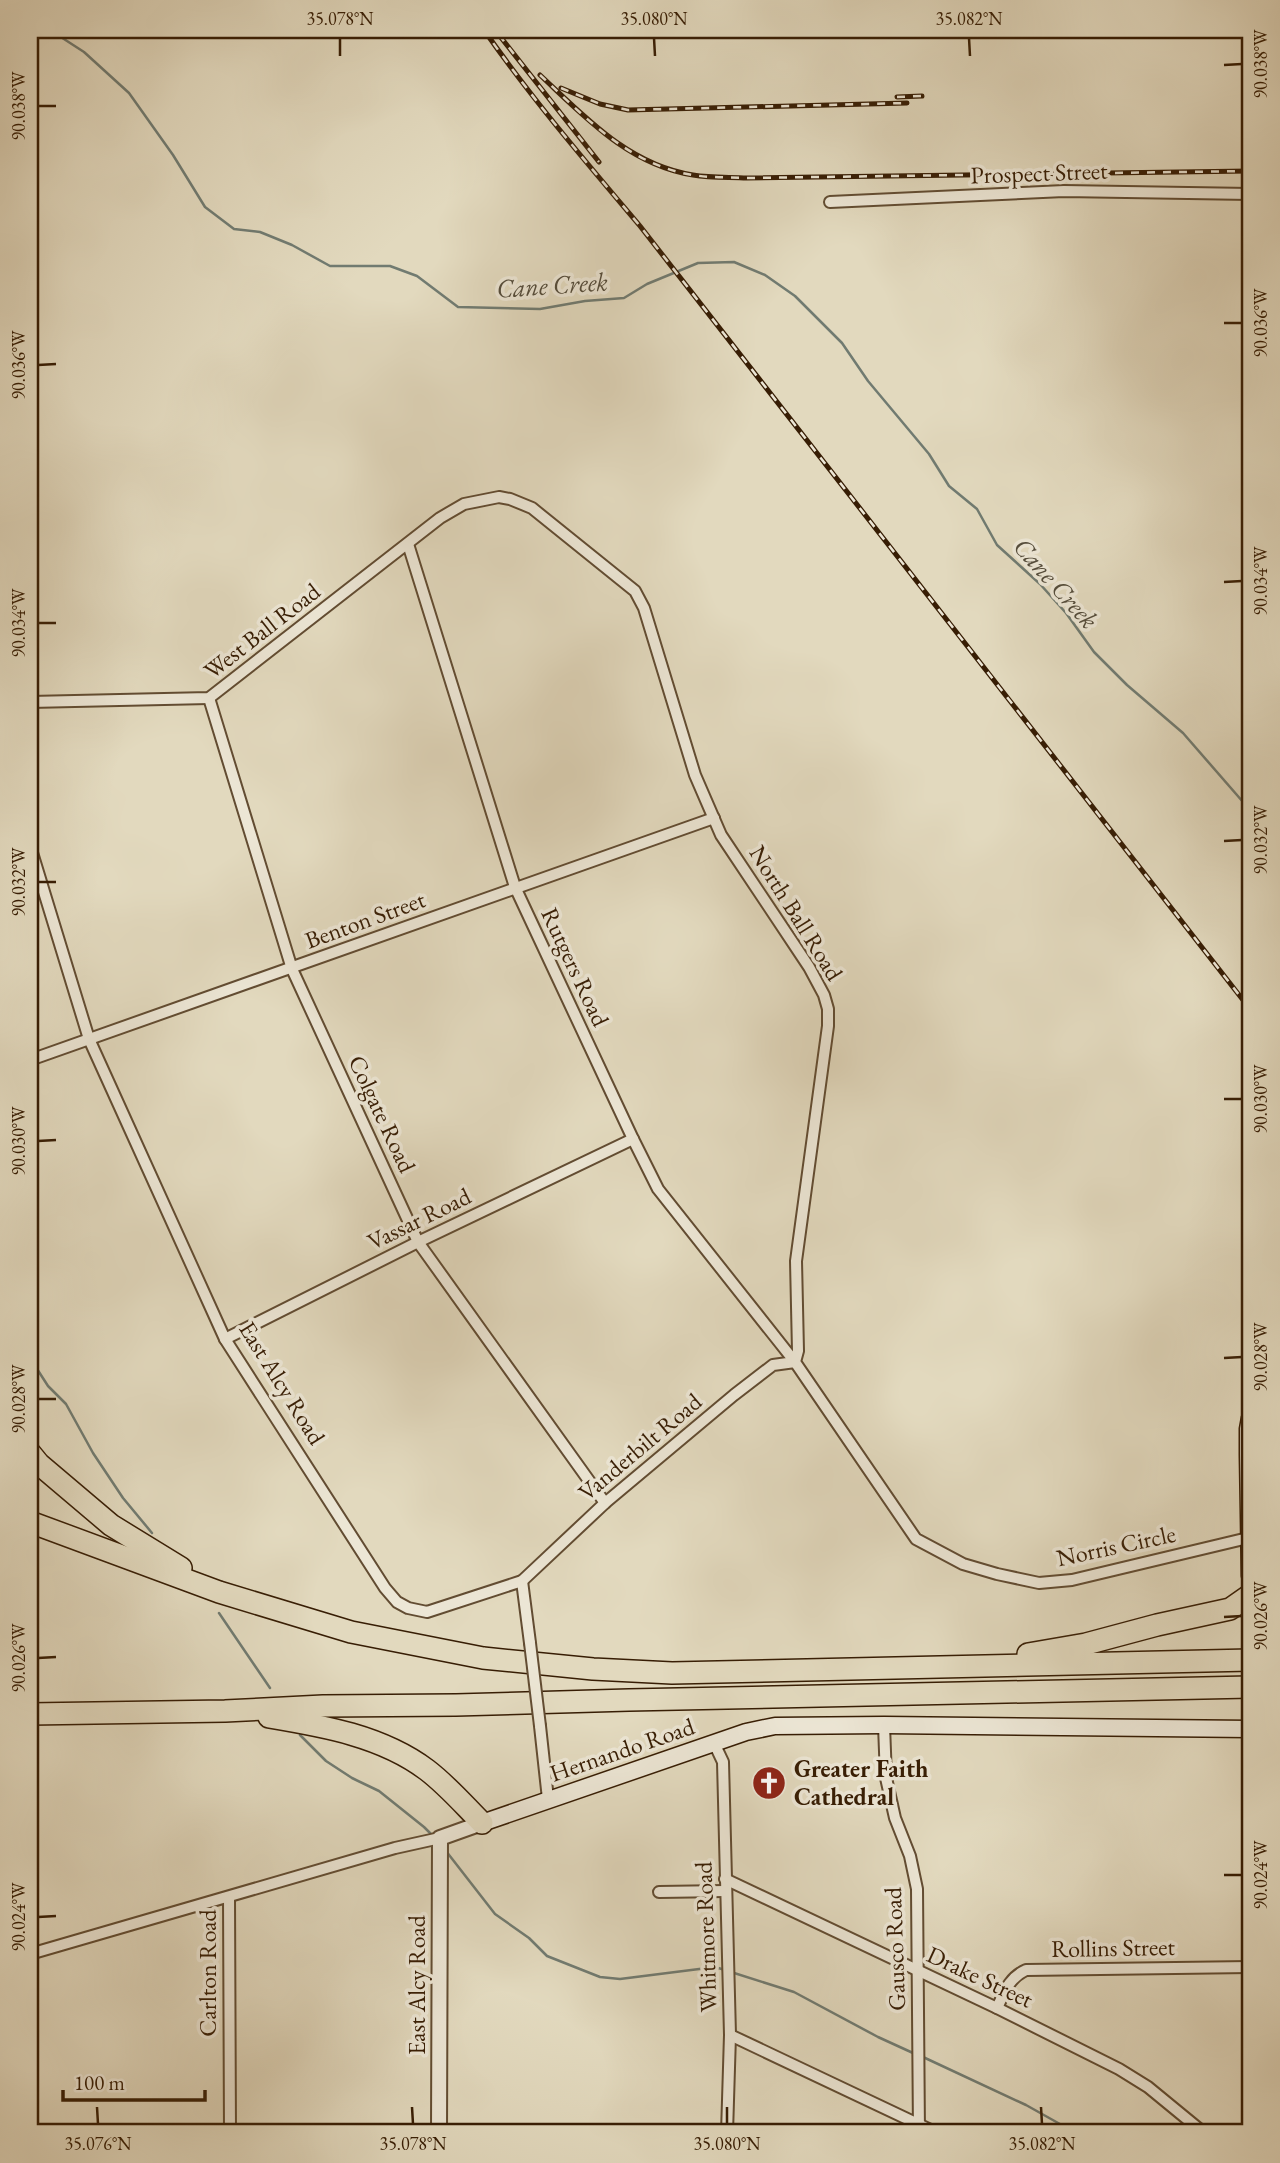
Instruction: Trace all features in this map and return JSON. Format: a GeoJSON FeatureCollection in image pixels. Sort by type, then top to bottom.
{"type":"FeatureCollection","features":[{"type":"Feature","properties":{"kind":"highway"},"geometry":{"type":"LineString","coordinates":[[30,1453],[39,1464],[111,1525],[219,1592]]}},
{"type":"Feature","properties":{"kind":"highway"},"geometry":{"type":"LineString","coordinates":[[30,1522],[219,1592],[351,1632],[495,1660],[672,1673],[1250,1660]]}},
{"type":"Feature","properties":{"kind":"highway"},"geometry":{"type":"LineString","coordinates":[[963,1666],[1086,1644],[1230,1609],[1250,1595]]}},
{"type":"Feature","properties":{"kind":"highway"},"geometry":{"type":"LineString","coordinates":[[30,1714],[1250,1688]]}},
{"type":"Feature","properties":{"kind":"highway"},"geometry":{"type":"LineString","coordinates":[[225,1711],[339,1731],[395,1750],[426,1769],[452,1791],[482,1823]]}},
{"type":"Feature","properties":{"kind":"main road"},"geometry":{"type":"LineString","coordinates":[[1250,1418],[1250,1576]]}},
{"type":"Feature","properties":{"kind":"main road","name":"Hernando Road"},"geometry":{"type":"LineString","coordinates":[[482,1823],[713,1742],[775,1726],[1250,1729]]}},
{"type":"Feature","properties":{"kind":"street","name":"Prospect Street"},"geometry":{"type":"LineString","coordinates":[[830,202],[1064,191],[1250,194]]}},
{"type":"Feature","properties":{"kind":"street","name":"West Ball Road"},"geometry":{"type":"LineString","coordinates":[[30,702],[209,698],[440,518],[464,504],[489,498]]}},
{"type":"Feature","properties":{"kind":"street","name":"North Ball Road"},"geometry":{"type":"LineString","coordinates":[[489,498],[510,499],[532,508],[635,591],[644,608],[695,775],[721,835],[824,995],[828,1009],[828,1026],[796,1261],[799,1351],[795,1362]]}},
{"type":"Feature","properties":{"kind":"street","name":"Rutgers Road"},"geometry":{"type":"LineString","coordinates":[[408,544],[515,887],[633,1139],[658,1189],[795,1362]]}},
{"type":"Feature","properties":{"kind":"street","name":"Colgate Road"},"geometry":{"type":"LineString","coordinates":[[209,698],[292,969],[418,1242],[605,1503]]}},
{"type":"Feature","properties":{"kind":"street","name":"Benton Street"},"geometry":{"type":"LineString","coordinates":[[30,1060],[714,818]]}},
{"type":"Feature","properties":{"kind":"street","name":"East Alcy Road"},"geometry":{"type":"LineString","coordinates":[[30,846],[89,1039],[225,1339],[384,1588],[397,1602],[408,1608],[427,1612],[522,1581]]}},
{"type":"Feature","properties":{"kind":"street","name":"Vassar Road"},"geometry":{"type":"LineString","coordinates":[[225,1339],[418,1242],[633,1139]]}},
{"type":"Feature","properties":{"kind":"street","name":"Vanderbilt Road"},"geometry":{"type":"LineString","coordinates":[[522,1581],[605,1503],[734,1395],[773,1365],[795,1362]]}},
{"type":"Feature","properties":{"kind":"street","name":"Norris Circle"},"geometry":{"type":"LineString","coordinates":[[795,1362],[916,1539],[963,1564],[1039,1583],[1072,1580],[1248,1538]]}},
{"type":"Feature","properties":{"kind":"street"},"geometry":{"type":"LineString","coordinates":[[522,1581],[548,1799]]}},
{"type":"Feature","properties":{"kind":"street","name":"Gausco Road"},"geometry":{"type":"LineString","coordinates":[[884,1725],[886,1778],[895,1818],[910,1856],[917,1889],[919,2129]]}},
{"type":"Feature","properties":{"kind":"street","name":"Whitmore Road"},"geometry":{"type":"LineString","coordinates":[[713,1742],[723,1762],[730,2035],[727,2133]]}},
{"type":"Feature","properties":{"kind":"street","name":"Hernando Road"},"geometry":{"type":"LineString","coordinates":[[30,1954],[395,1848],[440,1838],[482,1823]]}},
{"type":"Feature","properties":{"kind":"street","name":"East Alcy Road"},"geometry":{"type":"LineString","coordinates":[[439,2133],[440,1838]]}},
{"type":"Feature","properties":{"kind":"street","name":"Drake Street"},"geometry":{"type":"LineString","coordinates":[[725,1879],[998,2008],[1119,2069],[1148,2087],[1204,2133]]}},
{"type":"Feature","properties":{"kind":"street"},"geometry":{"type":"LineString","coordinates":[[659,1892],[725,1891]]}},
{"type":"Feature","properties":{"kind":"street","name":"Carlton Road"},"geometry":{"type":"LineString","coordinates":[[229,1896],[230,2133]]}},
{"type":"Feature","properties":{"kind":"street","name":"Rollins Street"},"geometry":{"type":"LineString","coordinates":[[998,2008],[1008,1983],[1026,1970],[1250,1967]]}},
{"type":"Feature","properties":{"kind":"street"},"geometry":{"type":"LineString","coordinates":[[730,2035],[919,2129],[937,2133]]}},
{"type":"Feature","properties":{"kind":"waterway","name":"Cane Creek"},"geometry":{"type":"LineString","coordinates":[[50,30],[84,52],[129,93],[173,155],[205,207],[234,229],[260,232],[292,245],[330,266],[390,266],[417,276],[458,307],[540,309],[624,298],[647,284],[698,263],[734,262],[765,275],[795,296],[842,343],[868,381],[929,454],[949,486],[977,509],[997,545],[1040,584],[1066,613],[1094,652],[1127,685],[1183,733],[1250,810]]}},
{"type":"Feature","properties":{"kind":"waterway"},"geometry":{"type":"LineString","coordinates":[[30,1358],[48,1386],[66,1404],[93,1453],[123,1498],[152,1533]]}},
{"type":"Feature","properties":{"kind":"waterway"},"geometry":{"type":"LineString","coordinates":[[219,1613],[270,1688]]}},
{"type":"Feature","properties":{"kind":"waterway"},"geometry":{"type":"LineString","coordinates":[[300,1735],[326,1761],[379,1791],[433,1836]]}},
{"type":"Feature","properties":{"kind":"waterway"},"geometry":{"type":"LineString","coordinates":[[446,1851],[495,1914],[529,1938],[547,1956],[600,1977],[620,1979],[715,1967],[725,1970]]}},
{"type":"Feature","properties":{"kind":"waterway"},"geometry":{"type":"LineString","coordinates":[[731,1972],[794,1992],[913,2053]]}},
{"type":"Feature","properties":{"kind":"waterway"},"geometry":{"type":"LineString","coordinates":[[923,2057],[1026,2105],[1076,2133]]}},
{"type":"Feature","properties":{"kind":"railway"},"geometry":{"type":"LineString","coordinates":[[484,30],[540,105],[640,226],[1250,1009]]}},
{"type":"Feature","properties":{"kind":"railway"},"geometry":{"type":"LineString","coordinates":[[499,35],[599,162]]}},
{"type":"Feature","properties":{"kind":"railway"},"geometry":{"type":"LineString","coordinates":[[540,75],[591,122],[628,150],[670,170],[700,176],[747,178],[1250,171]]}},
{"type":"Feature","properties":{"kind":"railway"},"geometry":{"type":"LineString","coordinates":[[561,88],[600,104],[628,110],[907,103]]}},
{"type":"Feature","properties":{"kind":"railway"},"geometry":{"type":"LineString","coordinates":[[897,97],[922,96]]}},
{"type":"Feature","properties":{"kind":"place","name":"Greater Faith Cathedral"},"geometry":{"type":"Point","coordinates":[769,1783]}}]}
